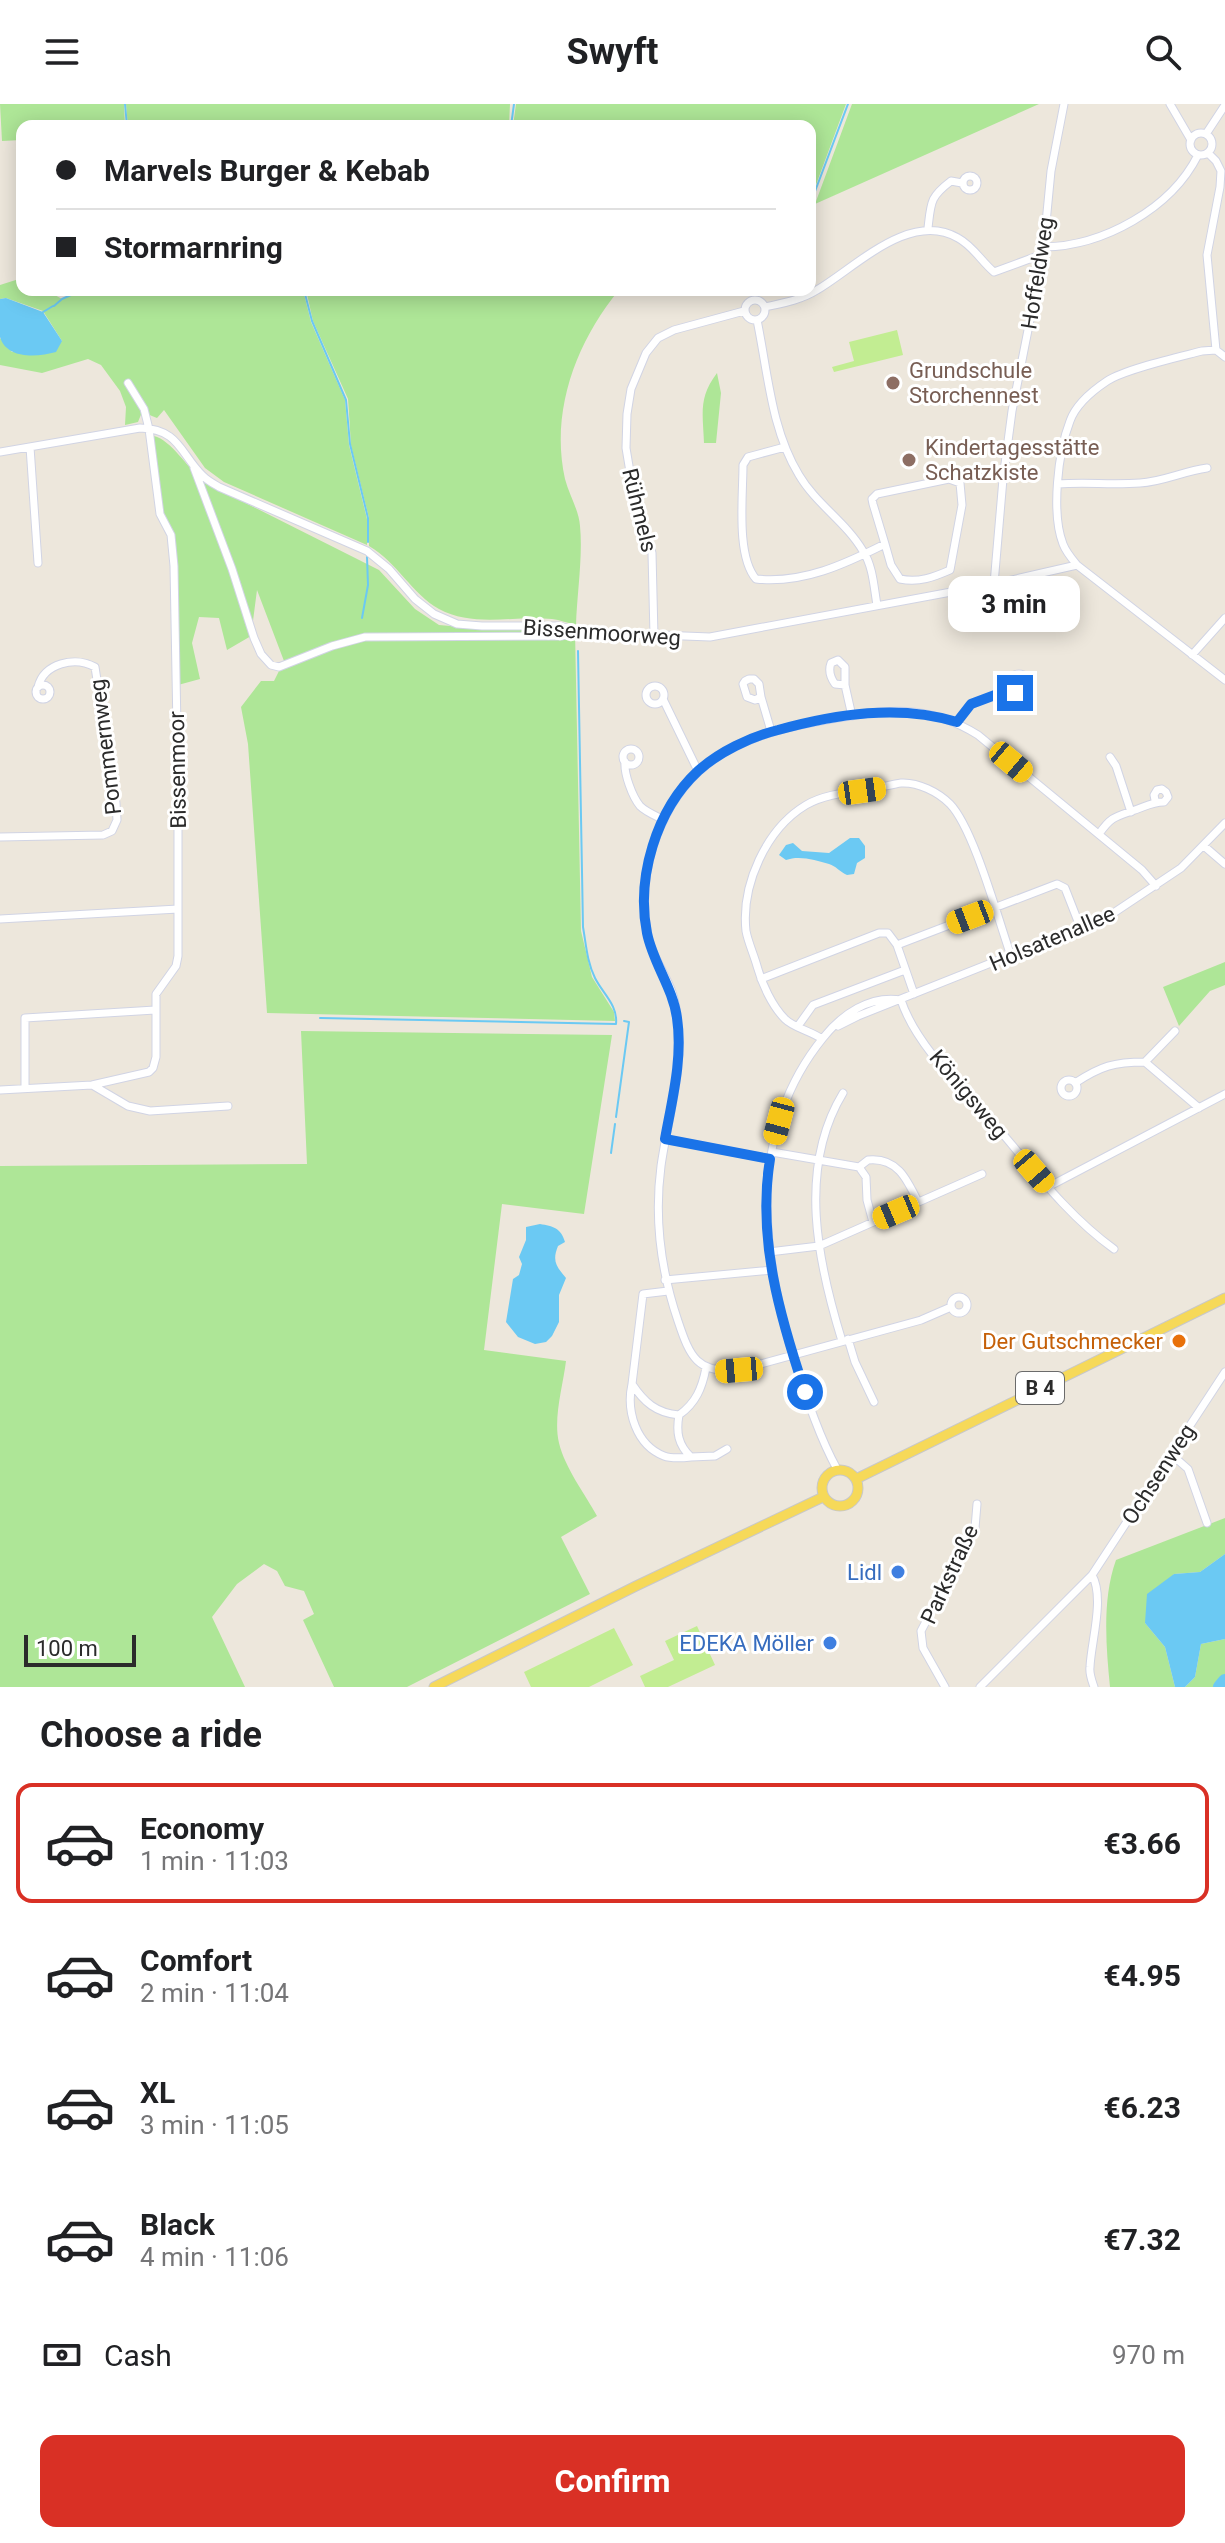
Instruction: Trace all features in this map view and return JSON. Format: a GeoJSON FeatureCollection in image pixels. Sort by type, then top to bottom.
{"type":"FeatureCollection","features":[{"type":"Feature","properties":{"kind":"main road","name":"B 4"},"geometry":{"type":"LineString","coordinates":[[856,1479],[1225,1298]]}},
{"type":"Feature","properties":{"kind":"main road"},"geometry":{"type":"LineString","coordinates":[[837,1469],[845,1470],[856,1479],[858,1487],[851,1502],[836,1506],[823,1497],[825,1476],[837,1469]]}},
{"type":"Feature","properties":{"kind":"main road"},"geometry":{"type":"LineString","coordinates":[[434,1687],[823,1497]]}},
{"type":"Feature","properties":{"kind":"street","name":"Hoffeldweg"},"geometry":{"type":"LineString","coordinates":[[994,584],[1012,411],[1043,250],[1051,171],[1064,104]]}},
{"type":"Feature","properties":{"kind":"street"},"geometry":{"type":"LineString","coordinates":[[1170,104],[1191,140],[1192,150],[1198,155]]}},
{"type":"Feature","properties":{"kind":"street"},"geometry":{"type":"LineString","coordinates":[[1206,134],[1225,105]]}},
{"type":"Feature","properties":{"kind":"street"},"geometry":{"type":"LineString","coordinates":[[1191,140],[1199,133],[1206,134],[1212,143],[1208,153]]}},
{"type":"Feature","properties":{"kind":"street"},"geometry":{"type":"LineString","coordinates":[[1198,155],[1208,153]]}},
{"type":"Feature","properties":{"kind":"street"},"geometry":{"type":"LineString","coordinates":[[1208,153],[1221,171],[1207,255],[1216,350]]}},
{"type":"Feature","properties":{"kind":"street"},"geometry":{"type":"LineString","coordinates":[[816,290],[875,250],[928,228],[961,239],[994,272],[1043,250],[1079,243],[1125,225],[1159,202],[1191,169],[1198,155]]}},
{"type":"Feature","properties":{"kind":"street"},"geometry":{"type":"LineString","coordinates":[[928,228],[935,193],[951,181],[962,183]]}},
{"type":"Feature","properties":{"kind":"street"},"geometry":{"type":"LineString","coordinates":[[765,307],[805,296]]}},
{"type":"Feature","properties":{"kind":"street"},"geometry":{"type":"LineString","coordinates":[[754,300],[761,301],[765,307],[763,317],[757,320],[747,318],[744,311],[747,303],[754,300]]}},
{"type":"Feature","properties":{"kind":"street","name":"Rühmels"},"geometry":{"type":"LineString","coordinates":[[654,636],[652,553],[632,484],[626,448],[631,389],[646,353],[658,338],[674,330],[744,311]]}},
{"type":"Feature","properties":{"kind":"street"},"geometry":{"type":"LineString","coordinates":[[757,320],[771,397],[785,447],[817,500],[866,554],[877,605]]}},
{"type":"Feature","properties":{"kind":"street"},"geometry":{"type":"LineString","coordinates":[[1225,357],[1216,350],[1202,351],[1111,378],[1093,391],[1078,406],[1070,421],[1058,484],[1058,524],[1063,546],[1077,565],[1225,680]]}},
{"type":"Feature","properties":{"kind":"street","name":"Bissenmoor"},"geometry":{"type":"LineString","coordinates":[[0,1090],[92,1085],[144,1074],[153,1068],[156,1057],[156,994],[176,966],[174,566],[171,535],[160,514],[144,409],[128,383]]}},
{"type":"Feature","properties":{"kind":"street"},"geometry":{"type":"LineString","coordinates":[[0,452],[149,429]]}},
{"type":"Feature","properties":{"kind":"street","name":"Bissenmoorweg"},"geometry":{"type":"LineString","coordinates":[[149,429],[163,432],[174,439],[203,476],[219,487],[367,551],[389,569],[415,599],[434,614],[457,624],[559,626],[582,632],[710,637],[994,584],[1077,565]]}},
{"type":"Feature","properties":{"kind":"street"},"geometry":{"type":"LineString","coordinates":[[30,447],[38,563]]}},
{"type":"Feature","properties":{"kind":"street"},"geometry":{"type":"LineString","coordinates":[[785,447],[748,457],[743,465],[745,555],[749,571],[756,579],[770,580],[827,571],[885,544]]}},
{"type":"Feature","properties":{"kind":"street"},"geometry":{"type":"LineString","coordinates":[[190,458],[254,638],[261,654],[271,665],[279,667],[365,637],[561,636],[582,632]]}},
{"type":"Feature","properties":{"kind":"street"},"geometry":{"type":"LineString","coordinates":[[1058,484],[1143,483],[1207,468]]}},
{"type":"Feature","properties":{"kind":"street"},"geometry":{"type":"LineString","coordinates":[[949,479],[960,483],[962,505],[950,570],[913,582],[900,579],[891,565],[885,544],[873,504],[874,496],[949,479]]}},
{"type":"Feature","properties":{"kind":"street"},"geometry":{"type":"LineString","coordinates":[[1192,655],[1225,618]]}},
{"type":"Feature","properties":{"kind":"street","name":"Pommernweg"},"geometry":{"type":"LineString","coordinates":[[0,837],[103,835],[112,831],[117,820],[95,667],[82,662],[55,665],[40,679],[38,687]]}},
{"type":"Feature","properties":{"kind":"street"},"geometry":{"type":"LineString","coordinates":[[845,685],[852,716]]}},
{"type":"Feature","properties":{"kind":"street"},"geometry":{"type":"LineString","coordinates":[[957,722],[971,704],[1011,689]]}},
{"type":"Feature","properties":{"kind":"street"},"geometry":{"type":"LineString","coordinates":[[761,697],[771,731]]}},
{"type":"Feature","properties":{"kind":"street"},"geometry":{"type":"LineString","coordinates":[[663,699],[698,771]]}},
{"type":"Feature","properties":{"kind":"street"},"geometry":{"type":"LineString","coordinates":[[951,1307],[921,1320],[739,1370],[721,1372],[706,1368],[687,1350],[665,1280],[658,1199],[678,1062],[678,1026],[672,992],[647,936],[643,903],[646,873],[655,839],[664,820],[675,799],[698,771],[728,750],[771,731],[852,716],[905,711],[931,714],[957,722],[978,735],[1142,870],[1156,886]]}},
{"type":"Feature","properties":{"kind":"street"},"geometry":{"type":"LineString","coordinates":[[1110,757],[1131,812]]}},
{"type":"Feature","properties":{"kind":"street"},"geometry":{"type":"LineString","coordinates":[[625,762],[624,770],[642,808],[664,820]]}},
{"type":"Feature","properties":{"kind":"street"},"geometry":{"type":"LineString","coordinates":[[822,1039],[787,1022],[777,1009],[761,979],[746,930],[750,881],[760,857],[785,821],[808,804],[839,794],[902,783],[930,789],[948,801],[959,815],[1011,956]]}},
{"type":"Feature","properties":{"kind":"street"},"geometry":{"type":"LineString","coordinates":[[1099,834],[1118,814],[1131,812],[1155,800]]}},
{"type":"Feature","properties":{"kind":"street","name":"Holsatenallee"},"geometry":{"type":"LineString","coordinates":[[837,1469],[793,1356],[769,1252],[767,1194],[771,1156],[792,1084],[830,1030],[1117,912],[1181,868],[1225,823]]}},
{"type":"Feature","properties":{"kind":"street"},"geometry":{"type":"LineString","coordinates":[[1204,846],[1225,864]]}},
{"type":"Feature","properties":{"kind":"street"},"geometry":{"type":"LineString","coordinates":[[897,945],[1057,884],[1065,888],[1081,929]]}},
{"type":"Feature","properties":{"kind":"street"},"geometry":{"type":"LineString","coordinates":[[0,919],[178,909]]}},
{"type":"Feature","properties":{"kind":"street"},"geometry":{"type":"LineString","coordinates":[[761,979],[879,933],[892,936],[914,994]]}},
{"type":"Feature","properties":{"kind":"street"},"geometry":{"type":"LineString","coordinates":[[798,1026],[813,1005],[905,970]]}},
{"type":"Feature","properties":{"kind":"street","name":"Königsweg"},"geometry":{"type":"LineString","coordinates":[[901,1000],[910,1022],[945,1068],[1089,1231],[1114,1249]]}},
{"type":"Feature","properties":{"kind":"street"},"geometry":{"type":"LineString","coordinates":[[25,1088],[25,1018],[155,1010]]}},
{"type":"Feature","properties":{"kind":"street"},"geometry":{"type":"LineString","coordinates":[[1145,1062],[1175,1031]]}},
{"type":"Feature","properties":{"kind":"street"},"geometry":{"type":"LineString","coordinates":[[1075,1083],[1092,1072],[1118,1062],[1145,1062],[1199,1108]]}},
{"type":"Feature","properties":{"kind":"street"},"geometry":{"type":"LineString","coordinates":[[116,1097],[117,1080]]}},
{"type":"Feature","properties":{"kind":"street","name":"Bissenmoor"},"geometry":{"type":"LineString","coordinates":[[92,1085],[128,1106],[150,1111],[228,1106]]}},
{"type":"Feature","properties":{"kind":"street"},"geometry":{"type":"LineString","coordinates":[[843,1093],[826,1132],[820,1161],[816,1202],[819,1246],[828,1293],[845,1340],[874,1402]]}},
{"type":"Feature","properties":{"kind":"street"},"geometry":{"type":"LineString","coordinates":[[1048,1187],[1225,1094]]}},
{"type":"Feature","properties":{"kind":"street"},"geometry":{"type":"LineString","coordinates":[[665,1139],[859,1167],[866,1177],[867,1200],[873,1222]]}},
{"type":"Feature","properties":{"kind":"street"},"geometry":{"type":"LineString","coordinates":[[859,1167],[868,1160],[888,1161],[899,1170],[918,1202]]}},
{"type":"Feature","properties":{"kind":"street"},"geometry":{"type":"LineString","coordinates":[[769,1252],[819,1246],[982,1174]]}},
{"type":"Feature","properties":{"kind":"street"},"geometry":{"type":"LineString","coordinates":[[665,1280],[772,1270]]}},
{"type":"Feature","properties":{"kind":"street"},"geometry":{"type":"LineString","coordinates":[[668,1291],[643,1294],[629,1404],[639,1435],[665,1456],[715,1456],[727,1449]]}},
{"type":"Feature","properties":{"kind":"street"},"geometry":{"type":"LineString","coordinates":[[632,1384],[644,1401],[664,1414],[679,1415],[693,1403],[706,1368]]}},
{"type":"Feature","properties":{"kind":"street","name":"Ochsenweg"},"geometry":{"type":"LineString","coordinates":[[980,1687],[1092,1575],[1224,1377]]}},
{"type":"Feature","properties":{"kind":"street"},"geometry":{"type":"LineString","coordinates":[[679,1415],[678,1438],[683,1450],[691,1457]]}},
{"type":"Feature","properties":{"kind":"street"},"geometry":{"type":"LineString","coordinates":[[1171,1454],[1188,1469],[1207,1523]]}},
{"type":"Feature","properties":{"kind":"street","name":"Parkstraße"},"geometry":{"type":"LineString","coordinates":[[945,1687],[923,1648],[921,1631],[975,1528],[977,1504]]}},
{"type":"Feature","properties":{"kind":"street"},"geometry":{"type":"LineString","coordinates":[[1092,1575],[1096,1607],[1090,1668],[1094,1687]]}},
{"type":"Feature","properties":{"kind":"green space"},"geometry":{"type":"Polygon","coordinates":[[[0,104],[124,104],[125,120],[16,120],[16,140],[2,141],[0,104]]]}},
{"type":"Feature","properties":{"kind":"green space"},"geometry":{"type":"Polygon","coordinates":[[[126,104],[510,104],[509,120],[127,120],[126,104]]]}},
{"type":"Feature","properties":{"kind":"green space"},"geometry":{"type":"Polygon","coordinates":[[[516,104],[846,104],[816,185],[816,120],[514,120],[516,104]]]}},
{"type":"Feature","properties":{"kind":"green space"},"geometry":{"type":"Polygon","coordinates":[[[852,104],[1039,104],[816,204],[852,104]]]}},
{"type":"Feature","properties":{"kind":"green space"},"geometry":{"type":"Polygon","coordinates":[[[16,280],[16,296],[57,296],[62,299],[69,296],[304,296],[311,322],[345,400],[349,445],[367,519],[367,545],[224,482],[205,468],[164,410],[157,418],[142,412],[138,422],[125,425],[126,407],[120,391],[101,365],[88,359],[42,373],[0,365],[0,338],[12,352],[62,341],[43,311],[6,298],[0,299],[0,285],[16,280]]]}},
{"type":"Feature","properties":{"kind":"green space"},"geometry":{"type":"Polygon","coordinates":[[[307,296],[614,296],[590,332],[579,355],[564,403],[561,454],[581,538],[576,625],[552,619],[480,619],[452,615],[429,603],[388,560],[369,546],[369,518],[351,445],[348,399],[313,321],[307,296]]]}},
{"type":"Feature","properties":{"kind":"green space"},"geometry":{"type":"Polygon","coordinates":[[[897,330],[903,355],[834,372],[832,367],[854,361],[849,342],[897,330]]]}},
{"type":"Feature","properties":{"kind":"green space"},"geometry":{"type":"Polygon","coordinates":[[[717,373],[721,393],[716,443],[704,443],[704,398],[717,373]]]}},
{"type":"Feature","properties":{"kind":"green space"},"geometry":{"type":"Polygon","coordinates":[[[154,436],[173,449],[202,481],[379,570],[415,609],[439,625],[496,630],[556,628],[575,631],[581,931],[592,977],[614,1012],[615,1021],[267,1013],[248,744],[241,707],[261,681],[274,681],[284,661],[257,590],[251,636],[227,650],[219,618],[199,617],[192,643],[200,679],[178,685],[176,565],[162,514],[154,436]]]}},
{"type":"Feature","properties":{"kind":"green space"},"geometry":{"type":"Polygon","coordinates":[[[1225,962],[1225,985],[1210,991],[1179,1026],[1163,987],[1225,962]]]}},
{"type":"Feature","properties":{"kind":"green space"},"geometry":{"type":"Polygon","coordinates":[[[301,1031],[612,1035],[584,1214],[502,1204],[484,1350],[566,1361],[558,1413],[559,1443],[570,1471],[597,1516],[561,1537],[590,1594],[407,1687],[334,1687],[303,1620],[314,1614],[304,1591],[285,1586],[277,1571],[264,1564],[237,1584],[212,1617],[245,1687],[0,1687],[0,1166],[307,1164],[301,1031]]]}},
{"type":"Feature","properties":{"kind":"green space"},"geometry":{"type":"Polygon","coordinates":[[[1225,1518],[1225,1554],[1200,1572],[1174,1574],[1145,1623],[1165,1647],[1175,1687],[1110,1687],[1107,1607],[1116,1560],[1225,1518]]]}},
{"type":"Feature","properties":{"kind":"green space"},"geometry":{"type":"Polygon","coordinates":[[[697,1626],[715,1665],[668,1687],[645,1687],[640,1676],[674,1660],[665,1641],[697,1626]]]}},
{"type":"Feature","properties":{"kind":"green space"},"geometry":{"type":"Polygon","coordinates":[[[614,1628],[633,1665],[589,1687],[531,1687],[524,1672],[614,1628]]]}},
{"type":"Feature","properties":{"kind":"green space"},"geometry":{"type":"Polygon","coordinates":[[[1225,1639],[1225,1687],[1185,1687],[1195,1677],[1201,1644],[1225,1639]]]}},
{"type":"Feature","properties":{"kind":"water"},"geometry":{"type":"Polygon","coordinates":[[[6,298],[43,312],[62,341],[56,352],[24,355],[9,350],[0,337],[0,299],[6,298]]]}},
{"type":"Feature","properties":{"kind":"water"},"geometry":{"type":"Polygon","coordinates":[[[850,838],[859,838],[865,846],[865,858],[857,863],[854,874],[847,875],[819,861],[802,858],[786,860],[779,855],[786,845],[793,843],[802,851],[829,853],[850,838]]]}},
{"type":"Feature","properties":{"kind":"water"},"geometry":{"type":"Polygon","coordinates":[[[540,1224],[556,1228],[563,1237],[565,1242],[558,1246],[555,1260],[566,1278],[559,1295],[559,1322],[546,1342],[535,1344],[518,1337],[506,1322],[513,1279],[519,1275],[522,1264],[519,1257],[526,1240],[526,1227],[540,1224]]]}},
{"type":"Feature","properties":{"kind":"water"},"geometry":{"type":"Polygon","coordinates":[[[1225,1554],[1225,1639],[1201,1644],[1195,1677],[1185,1687],[1175,1687],[1165,1647],[1145,1623],[1147,1594],[1174,1574],[1200,1572],[1225,1554]]]}},
{"type":"Feature","properties":{"kind":"waterway"},"geometry":{"type":"LineString","coordinates":[[125,104],[126,120]]}},
{"type":"Feature","properties":{"kind":"waterway"},"geometry":{"type":"LineString","coordinates":[[512,120],[514,104]]}},
{"type":"Feature","properties":{"kind":"waterway"},"geometry":{"type":"LineString","coordinates":[[816,189],[848,104]]}},
{"type":"Feature","properties":{"kind":"waterway"},"geometry":{"type":"LineString","coordinates":[[54,306],[69,296]]}},
{"type":"Feature","properties":{"kind":"waterway"},"geometry":{"type":"LineString","coordinates":[[306,296],[312,321],[346,400],[350,444],[368,518],[368,542]]}},
{"type":"Feature","properties":{"kind":"waterway"},"geometry":{"type":"LineString","coordinates":[[43,312],[53,306]]}},
{"type":"Feature","properties":{"kind":"waterway"},"geometry":{"type":"LineString","coordinates":[[362,618],[368,585],[367,557]]}},
{"type":"Feature","properties":{"kind":"waterway"},"geometry":{"type":"LineString","coordinates":[[320,1018],[616,1024],[612,1005],[590,966],[583,927],[578,651]]}},
{"type":"Feature","properties":{"kind":"waterway"},"geometry":{"type":"LineString","coordinates":[[616,1117],[629,1022],[624,1021]]}},
{"type":"Feature","properties":{"kind":"waterway"},"geometry":{"type":"LineString","coordinates":[[611,1153],[615,1124]]}},
{"type":"Feature","properties":{"kind":"waterway"},"geometry":{"type":"LineString","coordinates":[[1220,1687],[1225,1681]]}},
{"type":"Feature","properties":{"kind":"place","name":"Grundschule Storchennest"},"geometry":{"type":"Point","coordinates":[893,383]}},
{"type":"Feature","properties":{"kind":"place","name":"Kindertagesstätte Schatzkiste"},"geometry":{"type":"Point","coordinates":[909,460]}},
{"type":"Feature","properties":{"kind":"place","name":"Der Gutschmecker"},"geometry":{"type":"Point","coordinates":[1179,1341]}},
{"type":"Feature","properties":{"kind":"place","name":"Lidl"},"geometry":{"type":"Point","coordinates":[898,1572]}},
{"type":"Feature","properties":{"kind":"place","name":"EDEKA Möller"},"geometry":{"type":"Point","coordinates":[830,1643]}},
{"type":"Feature","properties":{"kind":"route"},"geometry":{"type":"LineString","coordinates":[[805,1392],[786,1335],[769,1252],[767,1194],[770,1159],[665,1139],[678,1062],[679,1036],[672,992],[647,936],[643,903],[646,873],[655,839],[675,799],[698,771],[728,750],[771,731],[866,713],[905,711],[931,714],[957,722],[971,704],[1011,689],[1015,693]]}}]}
